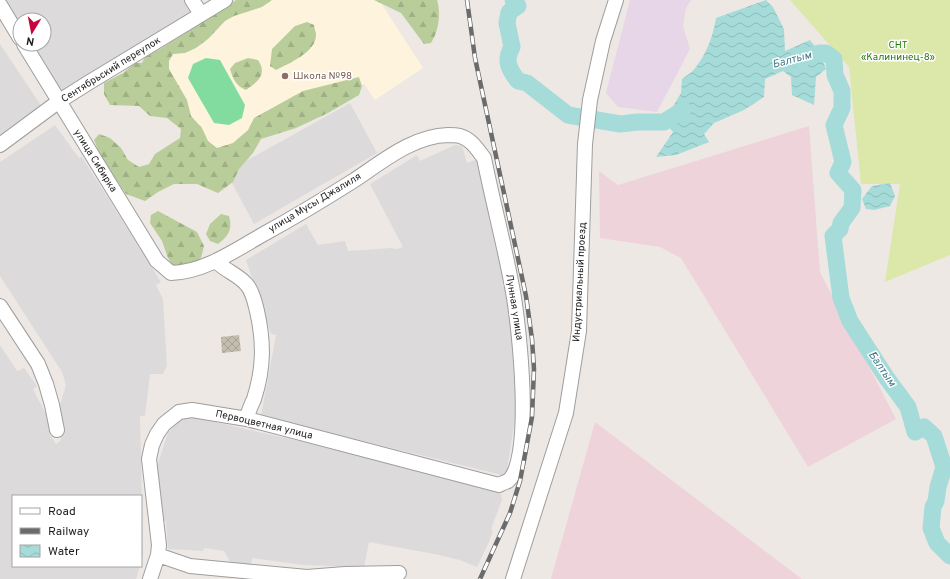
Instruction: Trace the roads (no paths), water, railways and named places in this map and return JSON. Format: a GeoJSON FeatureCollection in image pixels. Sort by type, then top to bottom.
{"type":"FeatureCollection","features":[{"type":"Feature","properties":{"kind":"street"},"geometry":{"type":"LineString","coordinates":[[192,0],[202,14]]}},
{"type":"Feature","properties":{"kind":"street","name":"Сентябрьский переулок"},"geometry":{"type":"LineString","coordinates":[[0,146],[58,102],[225,0]]}},
{"type":"Feature","properties":{"kind":"street","name":"Индустриальный проезд"},"geometry":{"type":"LineString","coordinates":[[513,579],[566,413],[579,331],[586,144],[590,100],[603,41],[616,0]]}},
{"type":"Feature","properties":{"kind":"street"},"geometry":{"type":"LineString","coordinates":[[0,5],[12,25]]}},
{"type":"Feature","properties":{"kind":"street","name":"улица Сибирка"},"geometry":{"type":"LineString","coordinates":[[29,52],[157,261],[171,273]]}},
{"type":"Feature","properties":{"kind":"street","name":"улица Мусы Джалиля"},"geometry":{"type":"LineString","coordinates":[[171,273],[184,273],[216,261],[329,196],[404,147],[440,135],[459,135]]}},
{"type":"Feature","properties":{"kind":"street","name":"Лунная улица"},"geometry":{"type":"LineString","coordinates":[[459,135],[467,139],[476,147],[484,158],[513,293],[520,345],[523,429],[520,455],[514,472],[508,480],[499,484]]}},
{"type":"Feature","properties":{"kind":"street"},"geometry":{"type":"LineString","coordinates":[[216,261],[222,268],[240,278],[249,287],[259,321],[262,342],[262,360],[257,386],[247,419]]}},
{"type":"Feature","properties":{"kind":"street"},"geometry":{"type":"LineString","coordinates":[[0,306],[38,364],[48,391],[57,430]]}},
{"type":"Feature","properties":{"kind":"street","name":"Первоцветная улица"},"geometry":{"type":"LineString","coordinates":[[150,579],[158,555],[159,545],[149,459],[152,445],[157,434],[164,424],[179,412],[192,410],[247,419],[499,484]]}},
{"type":"Feature","properties":{"kind":"street"},"geometry":{"type":"LineString","coordinates":[[158,555],[190,566],[307,577],[345,574],[399,573]]}},
{"type":"Feature","properties":{"kind":"water"},"geometry":{"type":"Polygon","coordinates":[[[766,0],[773,7],[784,29],[785,51],[810,40],[820,53],[826,69],[816,77],[814,105],[792,95],[791,77],[783,71],[765,79],[764,97],[744,110],[714,123],[704,134],[709,142],[676,155],[656,157],[673,132],[664,122],[681,93],[682,79],[693,71],[700,62],[711,38],[716,18],[766,0]]]}},
{"type":"Feature","properties":{"kind":"water"},"geometry":{"type":"Polygon","coordinates":[[[890,183],[895,196],[890,206],[874,210],[866,209],[862,199],[872,186],[890,183]]]}},
{"type":"Feature","properties":{"kind":"waterway","name":"Балтым"},"geometry":{"type":"LineString","coordinates":[[513,0],[518,6],[509,12],[507,23],[512,47],[508,57],[510,69],[518,81],[527,83],[568,115],[620,124],[664,122],[683,110]]}},
{"type":"Feature","properties":{"kind":"waterway","name":"Балтым"},"geometry":{"type":"LineString","coordinates":[[797,59],[820,53],[826,53],[834,59],[835,75],[842,91],[842,108],[834,125],[843,162],[838,173],[853,190],[852,208],[841,223],[840,229],[833,236],[841,298],[850,321],[886,377],[908,407],[915,432],[924,427],[934,436],[944,467],[938,487],[936,501],[933,507],[931,528],[937,543],[950,556]]}},
{"type":"Feature","properties":{"kind":"railway"},"geometry":{"type":"LineString","coordinates":[[467,0],[475,58],[526,296],[532,339],[534,369],[532,417],[520,481],[510,513],[480,579]]}},
{"type":"Feature","properties":{"kind":"place","name":"Школа №98"},"geometry":{"type":"Point","coordinates":[285,76]}},
{"type":"Feature","properties":{"kind":"park label","name":"СНТ «Калининец-8»"},"geometry":{"type":"Point","coordinates":[898,50]}}]}
